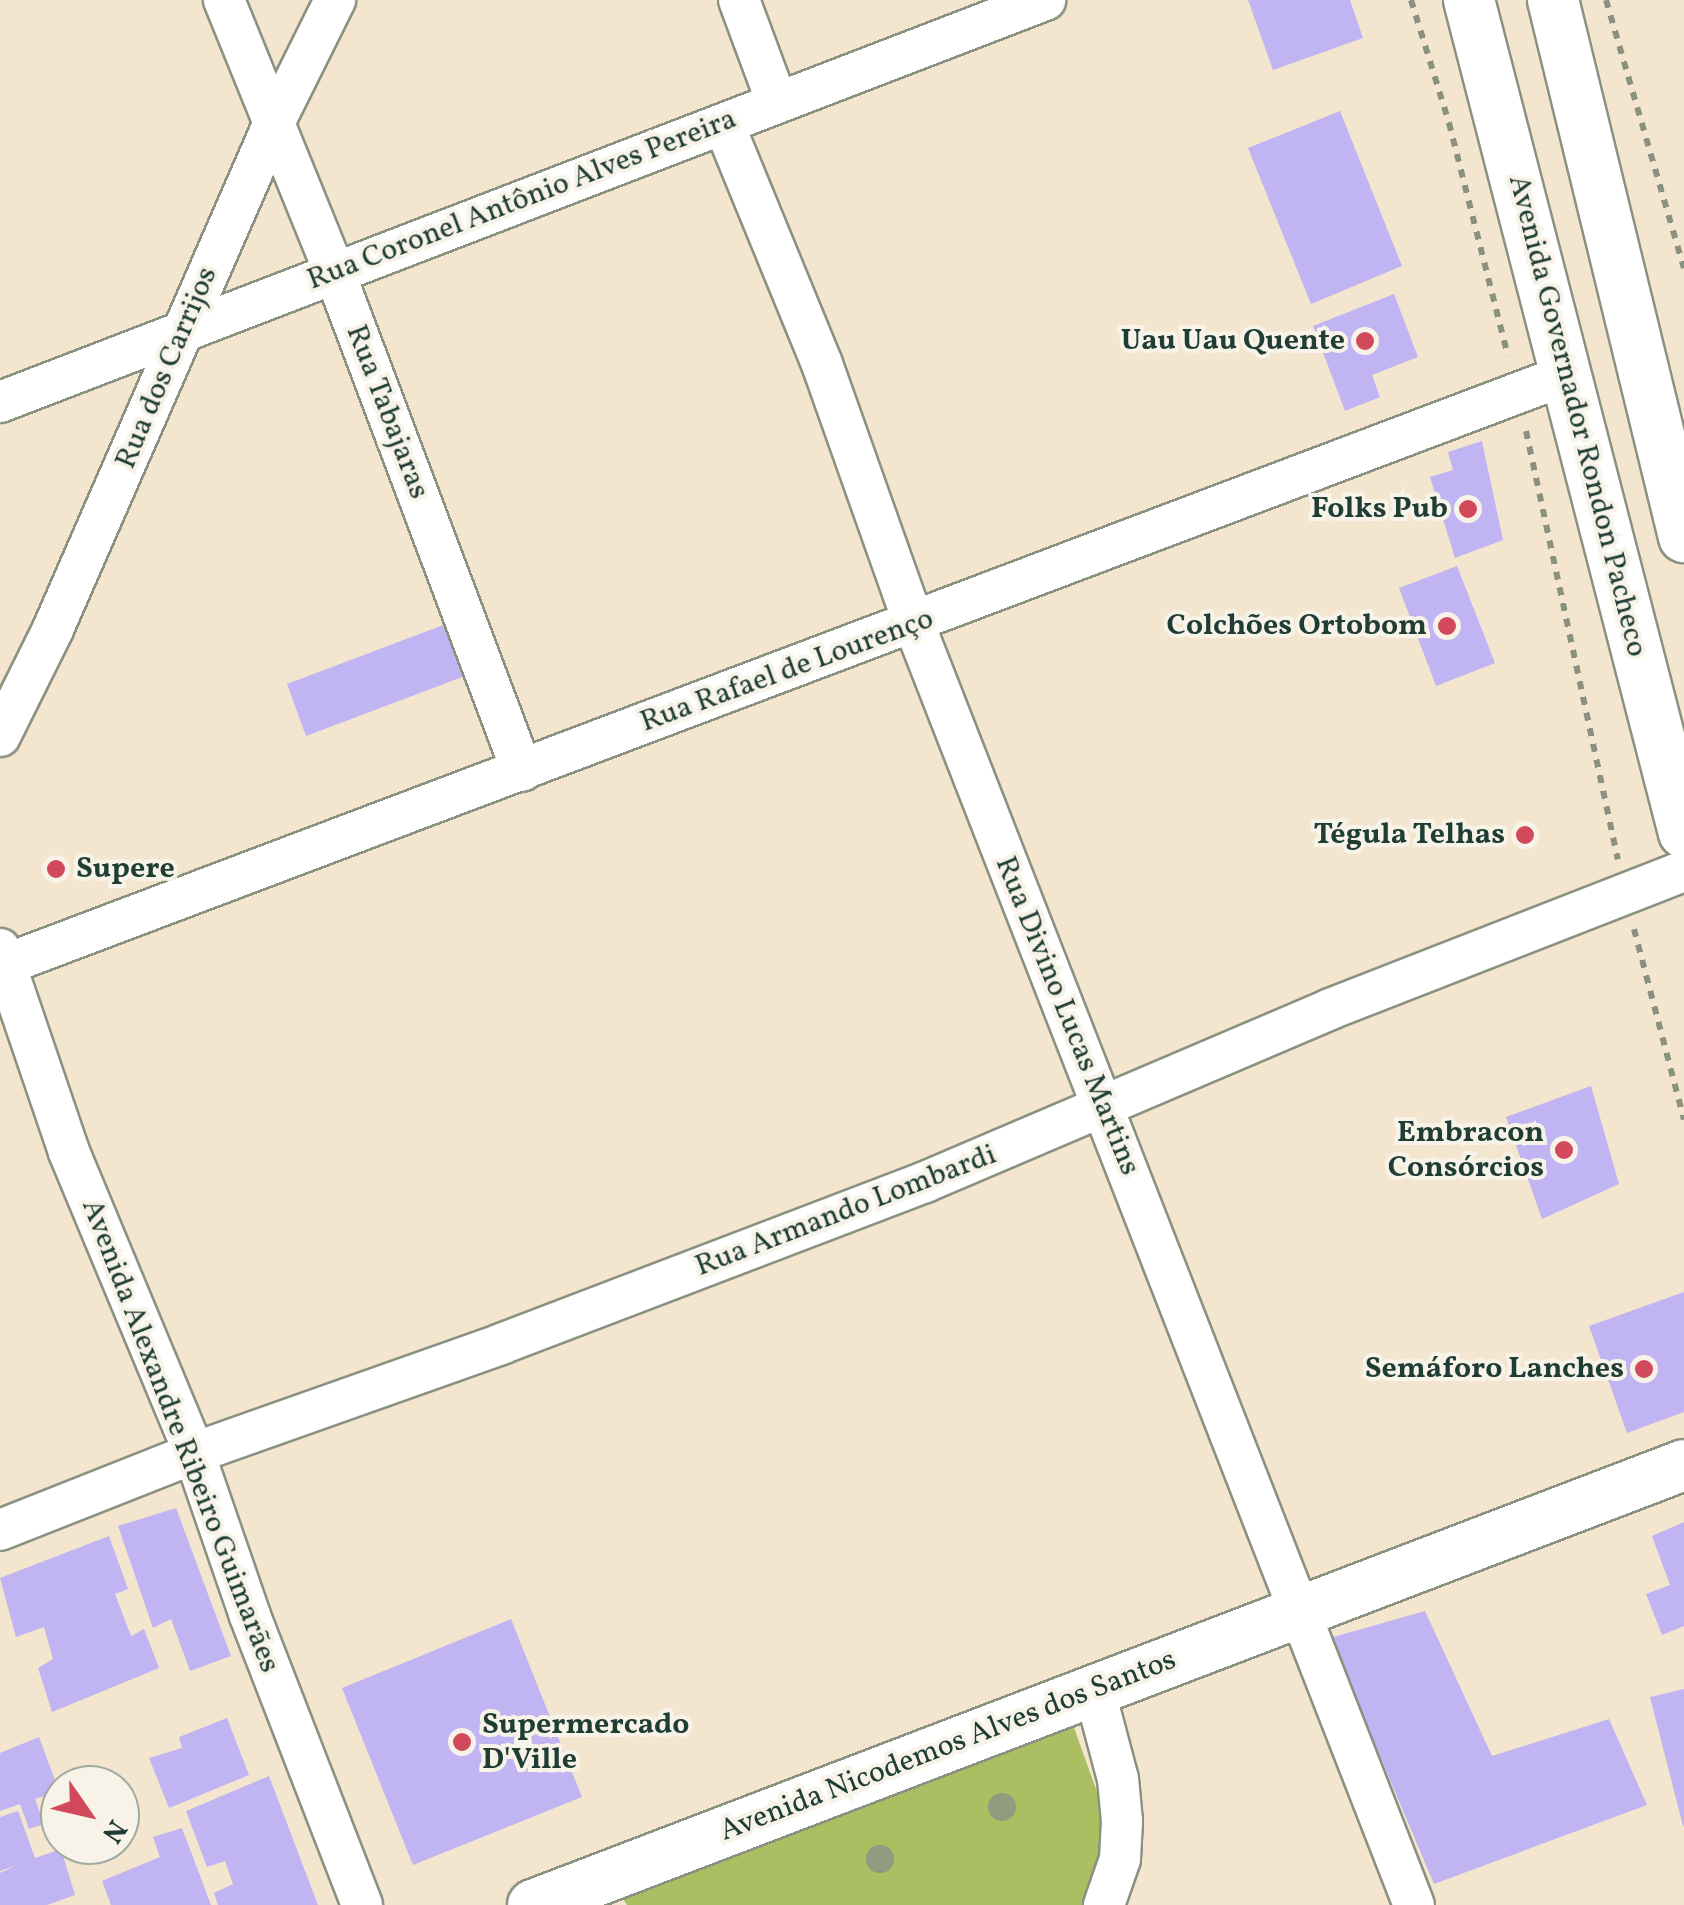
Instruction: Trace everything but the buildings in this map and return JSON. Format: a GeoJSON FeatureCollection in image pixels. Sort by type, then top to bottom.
{"type":"FeatureCollection","features":[{"type":"Feature","properties":{"kind":"main road","name":"Avenida Governador Rondon Pacheco"},"geometry":{"type":"LineString","coordinates":[[1469,0],[1684,833]]}},
{"type":"Feature","properties":{"kind":"main road"},"geometry":{"type":"LineString","coordinates":[[1553,0],[1684,537]]}},
{"type":"Feature","properties":{"kind":"main road","name":"Avenida Nicodemos Alves dos Santos"},"geometry":{"type":"LineString","coordinates":[[533,1905],[597,1894],[1094,1689],[1684,1466]]}},
{"type":"Feature","properties":{"kind":"street","name":"Rua Tabajaras"},"geometry":{"type":"LineString","coordinates":[[224,0],[334,271],[522,772]]}},
{"type":"Feature","properties":{"kind":"street","name":"Rua dos Carrijos"},"geometry":{"type":"LineString","coordinates":[[0,736],[53,629],[273,125],[335,0]]}},
{"type":"Feature","properties":{"kind":"street"},"geometry":{"type":"LineString","coordinates":[[739,0],[777,102]]}},
{"type":"Feature","properties":{"kind":"street","name":"Rua Coronel Antônio Alves Pereira"},"geometry":{"type":"LineString","coordinates":[[0,402],[1045,0]]}},
{"type":"Feature","properties":{"kind":"street","name":"Rua Divino Lucas Martins"},"geometry":{"type":"LineString","coordinates":[[724,125],[822,364],[914,624],[1414,1905]]}},
{"type":"Feature","properties":{"kind":"street","name":"Rua Rafael de Lourenço"},"geometry":{"type":"LineString","coordinates":[[1,959],[522,772],[1568,374]]}},
{"type":"Feature","properties":{"kind":"street","name":"Rua Armando Lombardi"},"geometry":{"type":"LineString","coordinates":[[0,1530],[194,1453],[537,1330],[1106,1108],[1330,1009],[1684,872]]}},
{"type":"Feature","properties":{"kind":"street","name":"Avenida Alexandre Ribeiro Guimarães"},"geometry":{"type":"LineString","coordinates":[[1,959],[69,1152],[194,1453],[250,1616],[362,1905]]}},
{"type":"Feature","properties":{"kind":"street"},"geometry":{"type":"LineString","coordinates":[[1094,1689],[1118,1779],[1122,1821],[1120,1859],[1104,1905]]}},
{"type":"Feature","properties":{"kind":"path"},"geometry":{"type":"LineString","coordinates":[[1411,0],[1449,122],[1518,392],[1625,894],[1684,1120]]}},
{"type":"Feature","properties":{"kind":"path"},"geometry":{"type":"LineString","coordinates":[[1606,0],[1684,268]]}},
{"type":"Feature","properties":{"kind":"green space"},"geometry":{"type":"Polygon","coordinates":[[[1073,1725],[1115,1842],[1087,1905],[627,1905],[622,1897],[1073,1725]]]}},
{"type":"Feature","properties":{"kind":"place","name":"Uau Uau Quente"},"geometry":{"type":"Point","coordinates":[1365,341]}},
{"type":"Feature","properties":{"kind":"place","name":"Folks Pub"},"geometry":{"type":"Point","coordinates":[1468,509]}},
{"type":"Feature","properties":{"kind":"place","name":"Colchões Ortobom"},"geometry":{"type":"Point","coordinates":[1447,626]}},
{"type":"Feature","properties":{"kind":"place","name":"Tégula Telhas"},"geometry":{"type":"Point","coordinates":[1525,835]}},
{"type":"Feature","properties":{"kind":"place","name":"Supere"},"geometry":{"type":"Point","coordinates":[56,869]}},
{"type":"Feature","properties":{"kind":"place","name":"Embracon Consórcios"},"geometry":{"type":"Point","coordinates":[1564,1150]}},
{"type":"Feature","properties":{"kind":"place","name":"Semáforo Lanches"},"geometry":{"type":"Point","coordinates":[1644,1369]}},
{"type":"Feature","properties":{"kind":"place","name":"Supermercado D'Ville"},"geometry":{"type":"Point","coordinates":[462,1742]}}]}
